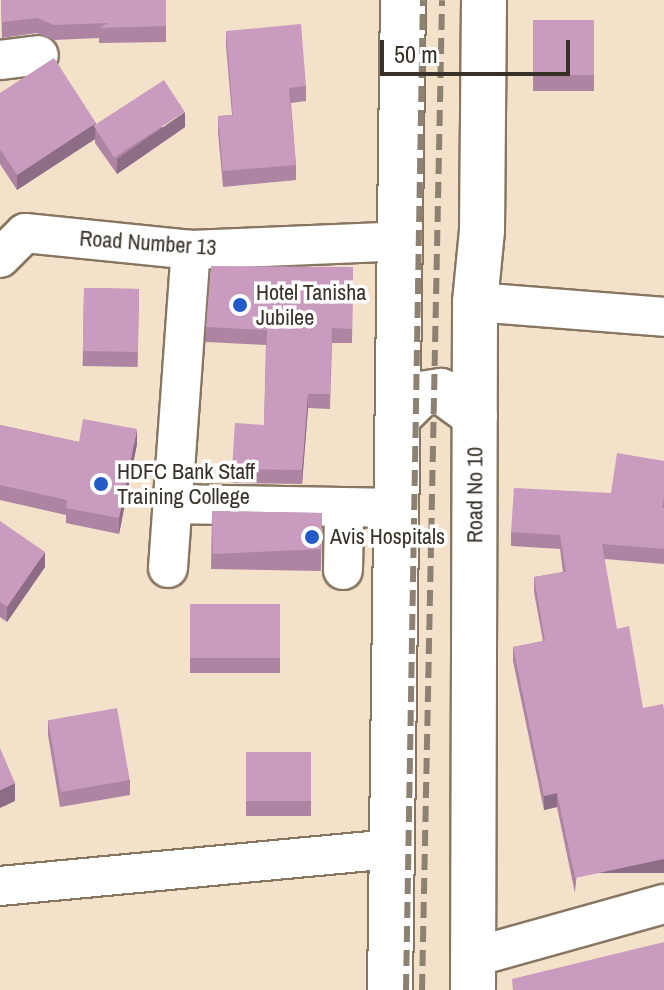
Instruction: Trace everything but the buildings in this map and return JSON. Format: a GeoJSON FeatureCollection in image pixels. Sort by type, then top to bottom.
{"type":"FeatureCollection","features":[{"type":"Feature","properties":{"kind":"main road"},"geometry":{"type":"LineString","coordinates":[[390,990],[403,0]]}},
{"type":"Feature","properties":{"kind":"main road","name":"Road No 10"},"geometry":{"type":"LineString","coordinates":[[474,974],[475,321],[482,230],[484,0]]}},
{"type":"Feature","properties":{"kind":"main road"},"geometry":{"type":"LineString","coordinates":[[400,344],[426,362],[443,362],[475,321]]}},
{"type":"Feature","properties":{"kind":"main road"},"geometry":{"type":"LineString","coordinates":[[399,416],[421,394],[441,391],[475,416]]}},
{"type":"Feature","properties":{"kind":"street"},"geometry":{"type":"LineString","coordinates":[[0,60],[39,55]]}},
{"type":"Feature","properties":{"kind":"street","name":"Road Number 13"},"geometry":{"type":"LineString","coordinates":[[0,258],[25,233],[191,250],[402,241]]}},
{"type":"Feature","properties":{"kind":"street"},"geometry":{"type":"LineString","coordinates":[[168,568],[191,250]]}},
{"type":"Feature","properties":{"kind":"street"},"geometry":{"type":"LineString","coordinates":[[475,321],[664,317]]}},
{"type":"Feature","properties":{"kind":"street"},"geometry":{"type":"LineString","coordinates":[[173,504],[344,510],[397,508]]}},
{"type":"Feature","properties":{"kind":"street"},"geometry":{"type":"LineString","coordinates":[[343,570],[344,510]]}},
{"type":"Feature","properties":{"kind":"street"},"geometry":{"type":"LineString","coordinates":[[0,886],[392,849]]}},
{"type":"Feature","properties":{"kind":"street"},"geometry":{"type":"LineString","coordinates":[[474,974],[664,904]]}},
{"type":"Feature","properties":{"kind":"railway"},"geometry":{"type":"LineString","coordinates":[[406,990],[423,0]]}},
{"type":"Feature","properties":{"kind":"railway"},"geometry":{"type":"LineString","coordinates":[[422,990],[442,0]]}},
{"type":"Feature","properties":{"kind":"place","name":"Hotel Tanisha Jubilee"},"geometry":{"type":"Point","coordinates":[240,305]}},
{"type":"Feature","properties":{"kind":"place","name":"HDFC Bank Staff Training College"},"geometry":{"type":"Point","coordinates":[101,484]}},
{"type":"Feature","properties":{"kind":"place","name":"Avis Hospitals"},"geometry":{"type":"Point","coordinates":[312,537]}}]}
